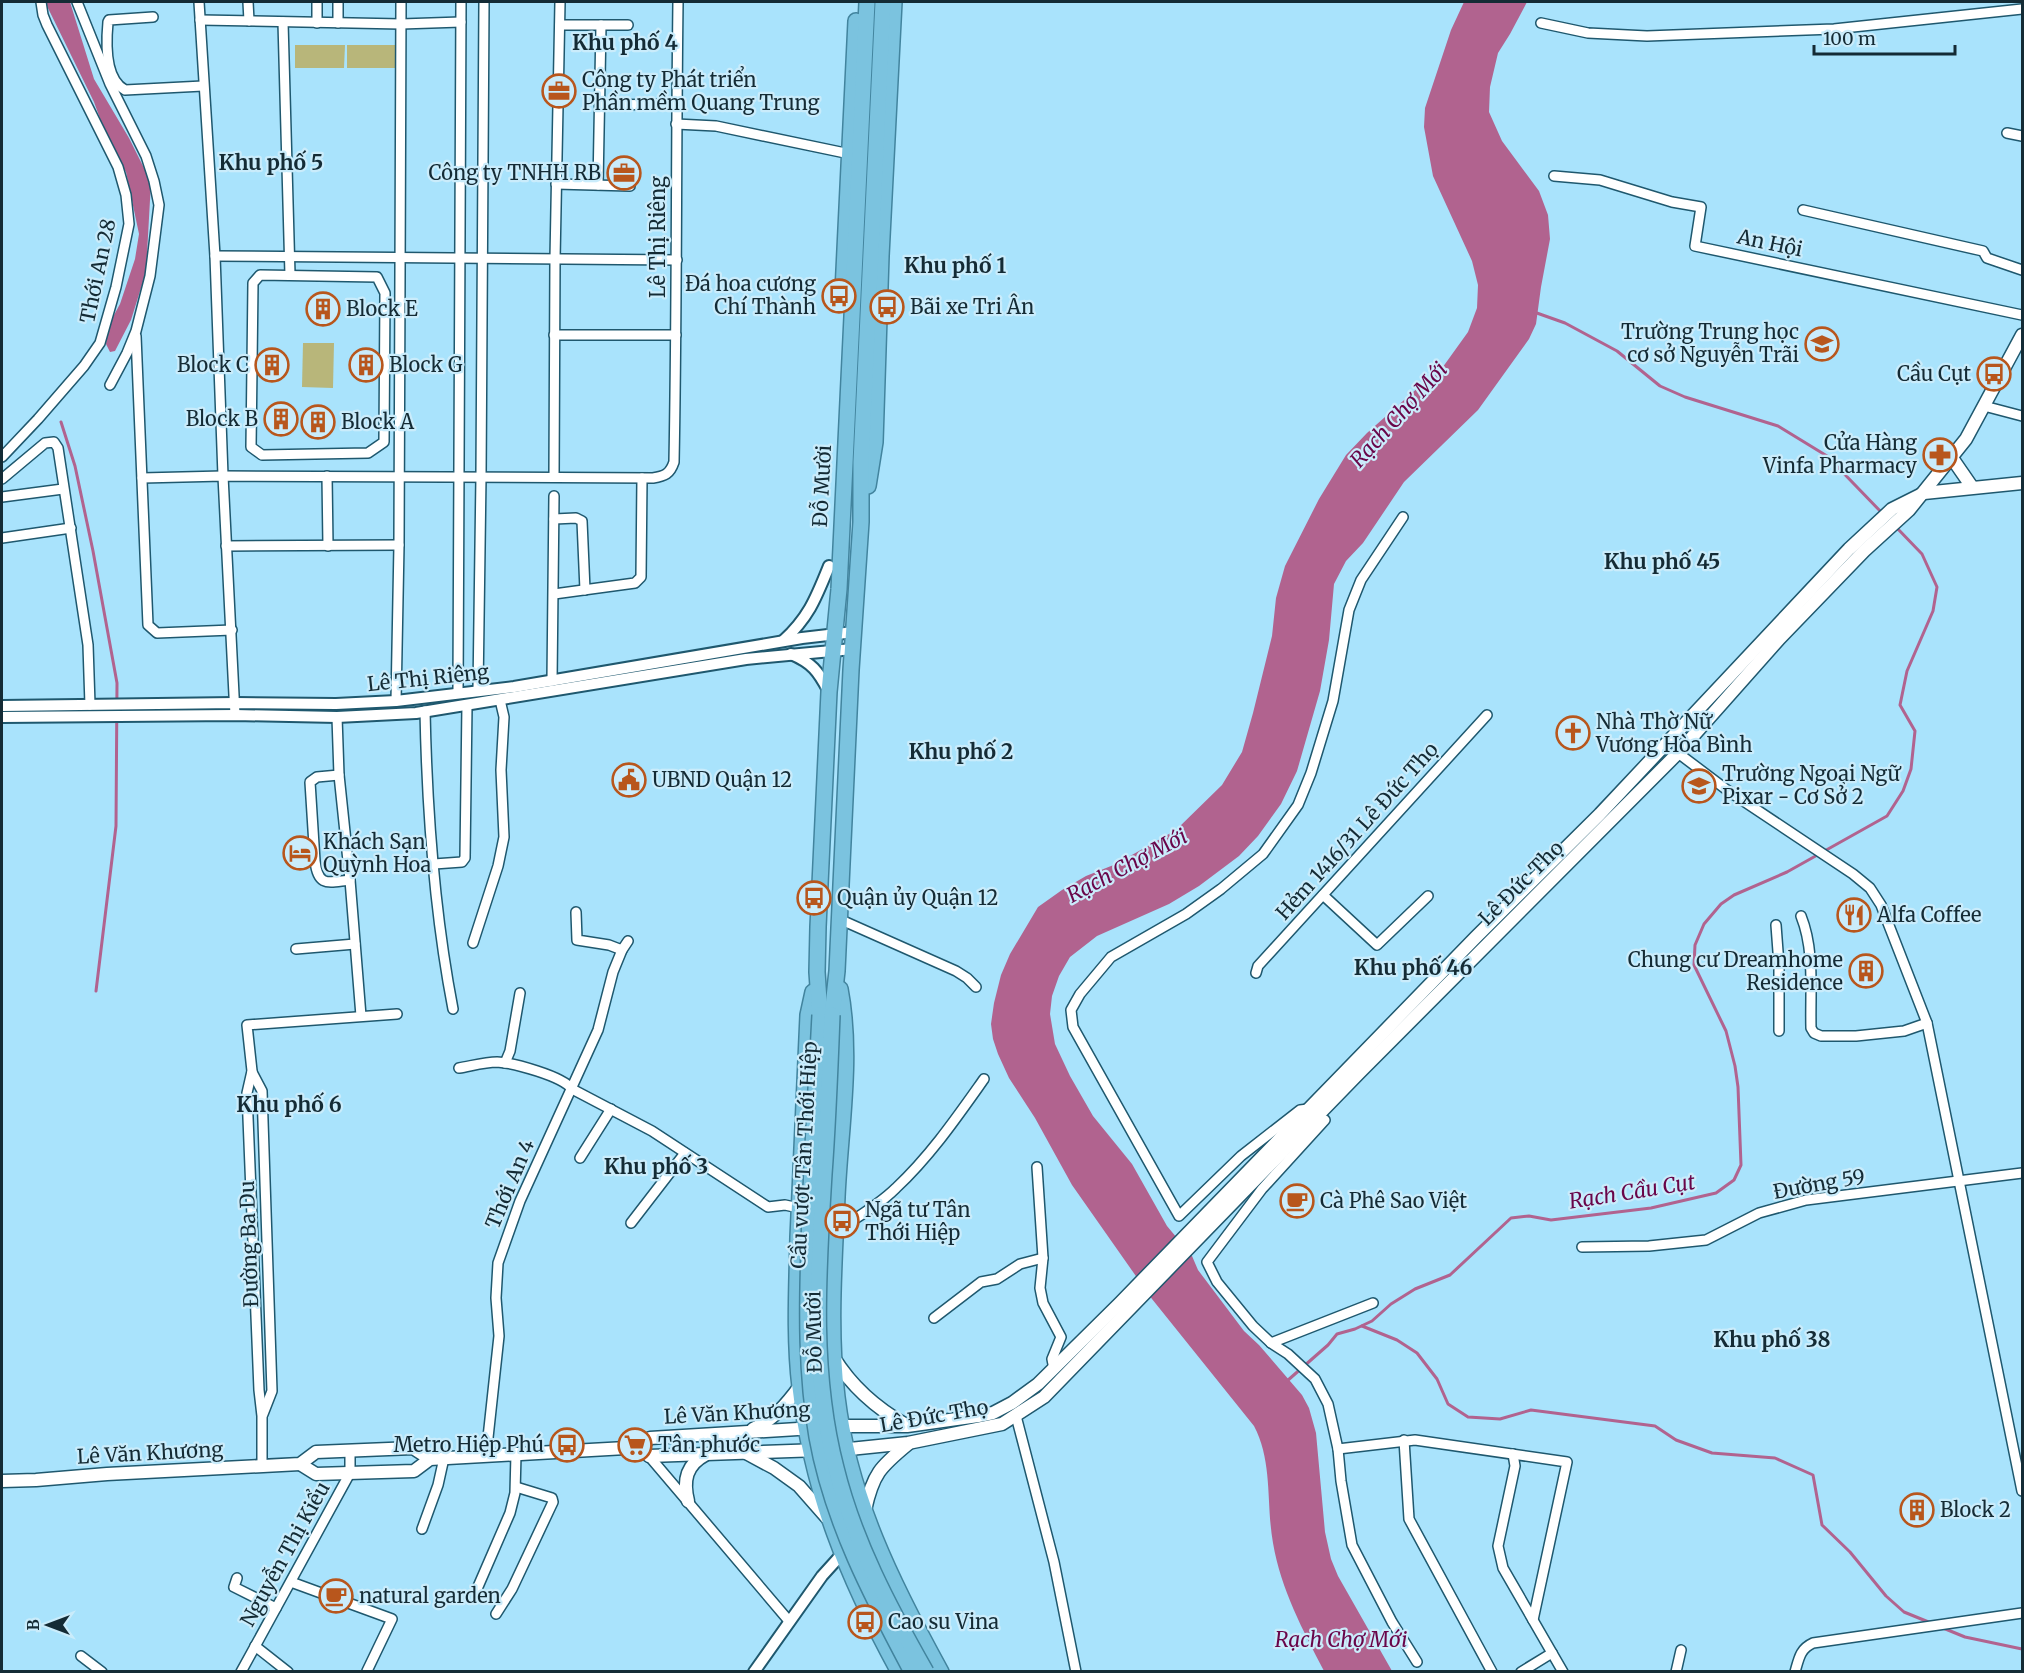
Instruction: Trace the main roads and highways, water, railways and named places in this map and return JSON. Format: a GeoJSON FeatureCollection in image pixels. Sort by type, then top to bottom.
{"type":"FeatureCollection","features":[{"type":"Feature","properties":{"kind":"highway","name":"Đỗ Mười"},"geometry":{"type":"LineString","coordinates":[[838,589],[829,566],[857,2]]}},
{"type":"Feature","properties":{"kind":"highway","name":"Đỗ Mười"},"geometry":{"type":"LineString","coordinates":[[867,2],[838,589],[829,692],[817,972],[808,1015],[799,1208],[797,1335],[800,1392],[806,1428],[828,1519],[841,1555],[875,1628],[899,1671]]}},
{"type":"Feature","properties":{"kind":"highway","name":"Đỗ Mười"},"geometry":{"type":"LineString","coordinates":[[883,2],[862,451],[861,522],[852,654],[837,972],[845,1018],[833,1356],[842,1426],[864,1511],[887,1568],[941,1671]]}},
{"type":"Feature","properties":{"kind":"highway","name":"Đỗ Mười"},"geometry":{"type":"LineString","coordinates":[[861,522],[875,442],[881,256],[894,2]]}},
{"type":"Feature","properties":{"kind":"highway","name":"Đỗ Mười"},"geometry":{"type":"LineString","coordinates":[[817,972],[826,1015]]}},
{"type":"Feature","properties":{"kind":"highway","name":"Đỗ Mười"},"geometry":{"type":"LineString","coordinates":[[826,1015],[837,972]]}},
{"type":"Feature","properties":{"kind":"highway","name":"Cầu vượt Tân Thới Hiệp"},"geometry":{"type":"LineString","coordinates":[[826,1015],[807,1304],[808,1357],[817,1437],[837,1511],[849,1544],[881,1614],[912,1671]]}},
{"type":"Feature","properties":{"kind":"highway","name":"Cầu vượt Tân Thới Hiệp"},"geometry":{"type":"LineString","coordinates":[[826,1015],[818,1305],[819,1366],[826,1419],[839,1480],[864,1552],[878,1583],[926,1671]]}},
{"type":"Feature","properties":{"kind":"highway"},"geometry":{"type":"LineString","coordinates":[[800,1392],[837,1394]]}},
{"type":"Feature","properties":{"kind":"highway"},"geometry":{"type":"LineString","coordinates":[[818,1481],[853,1474]]}},
{"type":"Feature","properties":{"kind":"main road"},"geometry":{"type":"LineString","coordinates":[[1860,547],[1924,493],[1952,458],[1966,439],[2022,335]]}},
{"type":"Feature","properties":{"kind":"main road"},"geometry":{"type":"LineString","coordinates":[[1952,458],[1972,487]]}},
{"type":"Feature","properties":{"kind":"main road"},"geometry":{"type":"LineString","coordinates":[[1936,477],[1972,487]]}},
{"type":"Feature","properties":{"kind":"main road"},"geometry":{"type":"LineString","coordinates":[[1924,493],[2022,483]]}},
{"type":"Feature","properties":{"kind":"main road","name":"Lê Đức Thọ"},"geometry":{"type":"LineString","coordinates":[[1196,1231],[1308,1109],[1600,814],[1785,615],[1860,547]]}},
{"type":"Feature","properties":{"kind":"main road","name":"Lê Đức Thọ"},"geometry":{"type":"LineString","coordinates":[[1196,1231],[1678,753],[1860,547]]}},
{"type":"Feature","properties":{"kind":"main road"},"geometry":{"type":"LineString","coordinates":[[1494,920],[1504,928]]}},
{"type":"Feature","properties":{"kind":"main road"},"geometry":{"type":"LineString","coordinates":[[1124,1307],[1196,1231]]}},
{"type":"Feature","properties":{"kind":"main road","name":"Lê Đức Thọ"},"geometry":{"type":"LineString","coordinates":[[842,1426],[907,1426],[993,1413],[1012,1403],[1038,1384],[1124,1307]]}},
{"type":"Feature","properties":{"kind":"main road","name":"Lê Đức Thọ"},"geometry":{"type":"LineString","coordinates":[[847,1450],[908,1443],[1002,1424],[1044,1397],[1124,1307]]}},
{"type":"Feature","properties":{"kind":"main road"},"geometry":{"type":"LineString","coordinates":[[833,1356],[860,1392],[886,1414],[907,1426]]}},
{"type":"Feature","properties":{"kind":"main road"},"geometry":{"type":"LineString","coordinates":[[748,1432],[768,1422],[800,1392]]}},
{"type":"Feature","properties":{"kind":"main road"},"geometry":{"type":"LineString","coordinates":[[1012,1403],[1016,1416]]}},
{"type":"Feature","properties":{"kind":"main road","name":"Lê Văn Khương"},"geometry":{"type":"LineString","coordinates":[[644,1452],[650,1438],[842,1426]]}},
{"type":"Feature","properties":{"kind":"main road"},"geometry":{"type":"LineString","coordinates":[[864,1511],[876,1473],[908,1443]]}},
{"type":"Feature","properties":{"kind":"main road","name":"Lê Văn Khương"},"geometry":{"type":"LineString","coordinates":[[2,1481],[300,1464],[316,1452],[413,1449],[430,1459]]}},
{"type":"Feature","properties":{"kind":"main road","name":"Lê Văn Khương"},"geometry":{"type":"LineString","coordinates":[[300,1464],[316,1474],[414,1471],[430,1459],[516,1454],[847,1450]]}},
{"type":"Feature","properties":{"kind":"main road"},"geometry":{"type":"LineString","coordinates":[[745,1452],[774,1468],[799,1486],[828,1519]]}},
{"type":"Feature","properties":{"kind":"main road"},"geometry":{"type":"LineString","coordinates":[[687,1501],[684,1488],[688,1470],[695,1460],[708,1453]]}},
{"type":"Feature","properties":{"kind":"water"},"geometry":{"type":"Polygon","coordinates":[[[45,2],[70,2],[94,79],[129,138],[151,182],[146,272],[131,320],[115,351],[110,352],[106,344],[108,326],[120,304],[135,259],[139,234],[126,172],[110,146],[94,102],[45,2]]]}},
{"type":"Feature","properties":{"kind":"water","name":"Rạch Chợ Mới"},"geometry":{"type":"Polygon","coordinates":[[[1464,2],[1527,2],[1498,53],[1490,87],[1489,112],[1502,141],[1539,191],[1548,215],[1550,239],[1536,324],[1529,339],[1478,410],[1404,482],[1363,543],[1346,561],[1334,584],[1329,640],[1320,691],[1297,771],[1281,804],[1258,836],[1239,856],[1199,886],[1169,904],[1097,936],[1070,957],[1059,976],[1052,996],[1050,1014],[1055,1044],[1093,1116],[1132,1164],[1167,1226],[1192,1256],[1198,1270],[1244,1331],[1302,1395],[1309,1408],[1316,1433],[1325,1532],[1331,1559],[1338,1576],[1392,1671],[1324,1671],[1281,1577],[1271,1528],[1267,1469],[1254,1426],[1152,1299],[1072,1185],[1035,1118],[1009,1078],[993,1039],[991,1024],[1001,975],[1010,954],[1038,907],[1086,876],[1116,864],[1176,830],[1222,785],[1242,752],[1272,636],[1276,598],[1285,566],[1319,499],[1346,455],[1367,433],[1440,371],[1468,332],[1477,308],[1478,285],[1472,261],[1433,176],[1424,127],[1425,108],[1451,30],[1464,2]]]}},
{"type":"Feature","properties":{"kind":"waterway","name":"Rạch Cầu Cụt"},"geometry":{"type":"LineString","coordinates":[[1534,312],[1565,323],[1617,351],[1660,386],[1685,397],[1778,426],[1827,456],[1883,514]]}},
{"type":"Feature","properties":{"kind":"waterway"},"geometry":{"type":"LineString","coordinates":[[61,422],[75,466],[117,683],[116,826],[96,991]]}},
{"type":"Feature","properties":{"kind":"waterway","name":"Rạch Cầu Cụt"},"geometry":{"type":"LineString","coordinates":[[1287,1381],[1328,1345],[1337,1334],[1372,1321],[1391,1304],[1415,1289],[1450,1275],[1511,1218],[1529,1216],[1551,1220],[1651,1208],[1716,1193],[1734,1180],[1741,1165],[1735,1066],[1726,1031],[1694,965],[1695,945],[1704,924],[1721,904],[1734,895],[1787,872],[1887,816],[1903,791],[1911,769],[1915,731],[1900,705],[1907,671],[1933,611],[1937,587],[1922,554],[1896,527]]}},
{"type":"Feature","properties":{"kind":"waterway"},"geometry":{"type":"LineString","coordinates":[[1362,1326],[1397,1340],[1417,1353],[1437,1379],[1448,1404],[1468,1417],[1500,1419],[1531,1410],[1655,1426],[1676,1440],[1712,1453],[1775,1458],[1813,1475],[1822,1525],[1850,1552],[1886,1596],[1904,1612],[1931,1623]]}},
{"type":"Feature","properties":{"kind":"waterway"},"geometry":{"type":"LineString","coordinates":[[1943,1628],[1965,1637],[2022,1649]]}},
{"type":"Feature","properties":{"kind":"place","name":"Công ty Phát triển Phần mềm Quang Trung"},"geometry":{"type":"Point","coordinates":[559,91]}},
{"type":"Feature","properties":{"kind":"place","name":"Công ty TNHH RB"},"geometry":{"type":"Point","coordinates":[624,173]}},
{"type":"Feature","properties":{"kind":"place","name":"Đá hoa cương Chí Thành"},"geometry":{"type":"Point","coordinates":[839,296]}},
{"type":"Feature","properties":{"kind":"place","name":"Bãi xe Tri Ân"},"geometry":{"type":"Point","coordinates":[887,307]}},
{"type":"Feature","properties":{"kind":"place","name":"Block E"},"geometry":{"type":"Point","coordinates":[323,309]}},
{"type":"Feature","properties":{"kind":"place","name":"Trường Trung học cơ sở Nguyễn Trãi"},"geometry":{"type":"Point","coordinates":[1822,344]}},
{"type":"Feature","properties":{"kind":"place","name":"Block C"},"geometry":{"type":"Point","coordinates":[272,365]}},
{"type":"Feature","properties":{"kind":"place","name":"Block G"},"geometry":{"type":"Point","coordinates":[366,365]}},
{"type":"Feature","properties":{"kind":"place","name":"Cầu Cụt"},"geometry":{"type":"Point","coordinates":[1994,374]}},
{"type":"Feature","properties":{"kind":"place","name":"Block B"},"geometry":{"type":"Point","coordinates":[281,419]}},
{"type":"Feature","properties":{"kind":"place","name":"Block A"},"geometry":{"type":"Point","coordinates":[318,422]}},
{"type":"Feature","properties":{"kind":"place","name":"Cửa Hàng Vinfa Pharmacy"},"geometry":{"type":"Point","coordinates":[1940,455]}},
{"type":"Feature","properties":{"kind":"place","name":"Nhà Thờ Nữ Vương Hòa Bình"},"geometry":{"type":"Point","coordinates":[1573,733]}},
{"type":"Feature","properties":{"kind":"place","name":"UBND Quận 12"},"geometry":{"type":"Point","coordinates":[629,780]}},
{"type":"Feature","properties":{"kind":"place","name":"Trường Ngoại Ngữ Pixar - Cơ Sở 2"},"geometry":{"type":"Point","coordinates":[1699,786]}},
{"type":"Feature","properties":{"kind":"place","name":"Khách Sạn Quỳnh Hoa"},"geometry":{"type":"Point","coordinates":[300,853]}},
{"type":"Feature","properties":{"kind":"place","name":"Quận ủy Quận 12"},"geometry":{"type":"Point","coordinates":[814,898]}},
{"type":"Feature","properties":{"kind":"place","name":"Alfa Coffee"},"geometry":{"type":"Point","coordinates":[1854,915]}},
{"type":"Feature","properties":{"kind":"place","name":"Chung cư Dreamhome Residence"},"geometry":{"type":"Point","coordinates":[1866,971]}},
{"type":"Feature","properties":{"kind":"place","name":"Cà Phê Sao Việt"},"geometry":{"type":"Point","coordinates":[1297,1201]}},
{"type":"Feature","properties":{"kind":"place","name":"Ngã tư Tân Thới Hiệp"},"geometry":{"type":"Point","coordinates":[842,1221]}},
{"type":"Feature","properties":{"kind":"place","name":"Metro Hiệp Phú"},"geometry":{"type":"Point","coordinates":[567,1445]}},
{"type":"Feature","properties":{"kind":"place","name":"Tân phước"},"geometry":{"type":"Point","coordinates":[635,1445]}},
{"type":"Feature","properties":{"kind":"place","name":"Block 2"},"geometry":{"type":"Point","coordinates":[1917,1510]}},
{"type":"Feature","properties":{"kind":"place","name":"natural garden"},"geometry":{"type":"Point","coordinates":[336,1596]}},
{"type":"Feature","properties":{"kind":"place","name":"Cao su Vina"},"geometry":{"type":"Point","coordinates":[865,1622]}},
{"type":"Feature","properties":{"kind":"district","name":"Khu phố 4"},"geometry":{"type":"Point","coordinates":[625,43]}},
{"type":"Feature","properties":{"kind":"district","name":"Khu phố 5"},"geometry":{"type":"Point","coordinates":[271,163]}},
{"type":"Feature","properties":{"kind":"district","name":"Khu phố 1"},"geometry":{"type":"Point","coordinates":[955,266]}},
{"type":"Feature","properties":{"kind":"district","name":"Khu phố 45"},"geometry":{"type":"Point","coordinates":[1662,562]}},
{"type":"Feature","properties":{"kind":"district","name":"Khu phố 2"},"geometry":{"type":"Point","coordinates":[961,752]}},
{"type":"Feature","properties":{"kind":"district","name":"Khu phố 46"},"geometry":{"type":"Point","coordinates":[1413,968]}},
{"type":"Feature","properties":{"kind":"district","name":"Khu phố 6"},"geometry":{"type":"Point","coordinates":[289,1105]}},
{"type":"Feature","properties":{"kind":"district","name":"Khu phố 3"},"geometry":{"type":"Point","coordinates":[656,1167]}},
{"type":"Feature","properties":{"kind":"district","name":"Khu phố 38"},"geometry":{"type":"Point","coordinates":[1772,1340]}}]}
